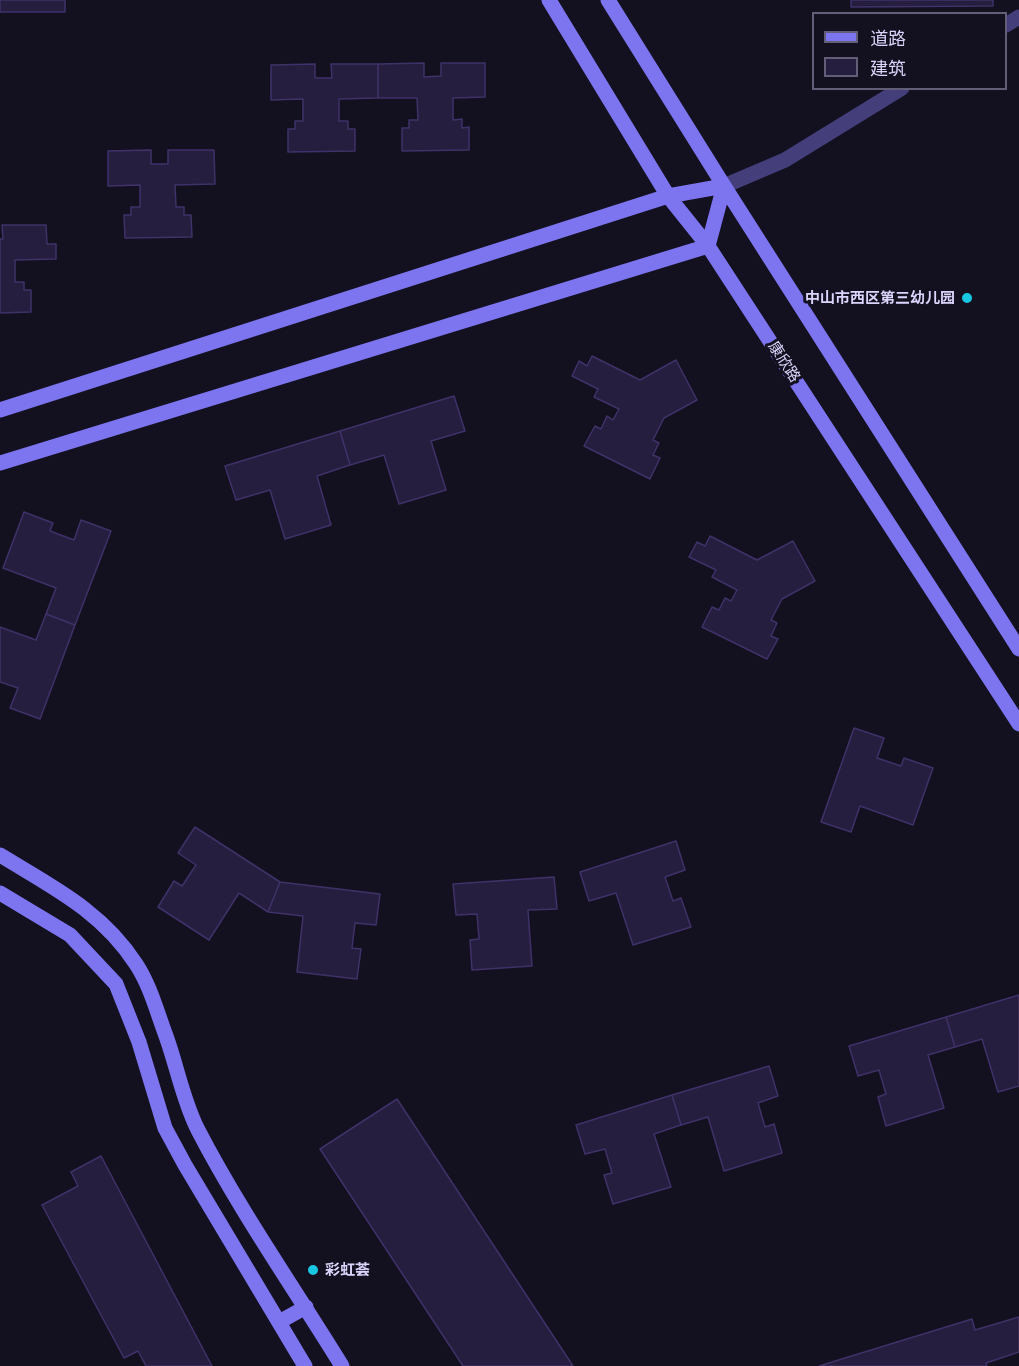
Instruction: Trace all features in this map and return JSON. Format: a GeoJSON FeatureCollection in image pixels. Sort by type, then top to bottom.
{"type":"FeatureCollection","features":[{"type":"Feature","properties":{"kind":"street","name":"康欣路"},"geometry":{"type":"LineString","coordinates":[[549,0],[668,196],[708,246],[1019,724]]}},
{"type":"Feature","properties":{"kind":"street"},"geometry":{"type":"LineString","coordinates":[[608,0],[1019,649]]}},
{"type":"Feature","properties":{"kind":"street"},"geometry":{"type":"LineString","coordinates":[[0,410],[668,196],[724,186],[785,160],[899,90]]}},
{"type":"Feature","properties":{"kind":"street"},"geometry":{"type":"LineString","coordinates":[[0,463],[708,246],[724,186]]}},
{"type":"Feature","properties":{"kind":"street"},"geometry":{"type":"LineString","coordinates":[[0,855],[87,909],[111,932],[137,966],[164,1030],[191,1117],[216,1164],[342,1366]]}},
{"type":"Feature","properties":{"kind":"street"},"geometry":{"type":"LineString","coordinates":[[0,893],[70,935],[116,984],[138,1042],[165,1128],[305,1366]]}},
{"type":"Feature","properties":{"kind":"street"},"geometry":{"type":"LineString","coordinates":[[279,1322],[306,1307]]}},
{"type":"Feature","properties":{"kind":"building"},"geometry":{"type":"Polygon","coordinates":[[[0,0],[65,0],[65,12],[0,12],[0,0]]]}},
{"type":"Feature","properties":{"kind":"building"},"geometry":{"type":"Polygon","coordinates":[[[851,0],[993,0],[993,6],[851,7],[851,0]]]}},
{"type":"Feature","properties":{"kind":"building"},"geometry":{"type":"Polygon","coordinates":[[[424,63],[424,77],[441,76],[441,63],[485,63],[485,97],[453,98],[453,120],[462,119],[462,128],[469,127],[469,150],[402,151],[402,128],[409,128],[409,120],[418,120],[417,98],[378,98],[378,64],[424,63]]]}},
{"type":"Feature","properties":{"kind":"building"},"geometry":{"type":"Polygon","coordinates":[[[315,64],[315,78],[332,78],[331,64],[378,64],[378,98],[339,99],[339,121],[348,121],[348,129],[355,129],[355,151],[288,152],[288,129],[295,129],[295,121],[303,121],[303,99],[271,100],[271,65],[315,64]]]}},
{"type":"Feature","properties":{"kind":"building"},"geometry":{"type":"Polygon","coordinates":[[[151,150],[151,164],[168,164],[168,150],[214,150],[215,184],[175,185],[176,207],[184,207],[184,215],[191,215],[192,237],[125,238],[124,215],[131,215],[131,207],[140,207],[140,185],[108,186],[108,151],[151,150]]]}},
{"type":"Feature","properties":{"kind":"building"},"geometry":{"type":"Polygon","coordinates":[[[2,225],[46,225],[47,244],[56,244],[56,259],[15,260],[15,282],[24,282],[24,290],[31,290],[31,312],[0,313],[2,225]]]}},
{"type":"Feature","properties":{"kind":"building"},"geometry":{"type":"Polygon","coordinates":[[[592,356],[640,380],[676,360],[697,400],[664,418],[653,440],[659,443],[653,455],[660,458],[650,479],[584,446],[595,426],[601,429],[607,416],[613,420],[619,409],[594,397],[598,389],[572,376],[579,361],[587,366],[592,356]]]}},
{"type":"Feature","properties":{"kind":"building"},"geometry":{"type":"Polygon","coordinates":[[[454,396],[465,431],[431,441],[446,490],[399,504],[384,455],[350,465],[340,431],[454,396]]]}},
{"type":"Feature","properties":{"kind":"building"},"geometry":{"type":"Polygon","coordinates":[[[340,431],[350,465],[317,476],[331,525],[285,539],[270,490],[236,500],[225,466],[340,431]]]}},
{"type":"Feature","properties":{"kind":"building"},"geometry":{"type":"Polygon","coordinates":[[[24,512],[53,523],[50,531],[74,540],[81,520],[111,531],[75,625],[46,614],[56,588],[3,568],[24,512]]]}},
{"type":"Feature","properties":{"kind":"building"},"geometry":{"type":"Polygon","coordinates":[[[710,536],[757,560],[793,541],[815,581],[782,599],[771,620],[777,623],[771,636],[778,639],[767,659],[702,627],[712,607],[719,610],[725,598],[731,601],[737,590],[712,577],[716,570],[689,557],[697,542],[705,546],[710,536]]]}},
{"type":"Feature","properties":{"kind":"building"},"geometry":{"type":"Polygon","coordinates":[[[46,614],[75,625],[40,719],[10,708],[18,688],[0,682],[0,627],[36,640],[46,614]]]}},
{"type":"Feature","properties":{"kind":"building"},"geometry":{"type":"Polygon","coordinates":[[[854,728],[884,738],[877,758],[901,766],[904,758],[933,768],[913,825],[860,806],[851,832],[821,822],[854,728]]]}},
{"type":"Feature","properties":{"kind":"building"},"geometry":{"type":"Polygon","coordinates":[[[195,827],[280,882],[268,912],[239,893],[209,940],[158,907],[174,881],[182,886],[196,865],[178,853],[195,827]]]}},
{"type":"Feature","properties":{"kind":"building"},"geometry":{"type":"Polygon","coordinates":[[[676,841],[685,870],[665,877],[673,901],[681,898],[691,927],[633,945],[616,893],[589,901],[580,872],[676,841]]]}},
{"type":"Feature","properties":{"kind":"building"},"geometry":{"type":"Polygon","coordinates":[[[554,877],[557,909],[528,910],[532,966],[472,970],[470,940],[479,939],[477,914],[456,915],[453,884],[554,877]]]}},
{"type":"Feature","properties":{"kind":"building"},"geometry":{"type":"Polygon","coordinates":[[[280,882],[380,894],[376,925],[355,923],[352,948],[361,949],[357,979],[297,972],[303,916],[268,912],[280,882]]]}},
{"type":"Feature","properties":{"kind":"building"},"geometry":{"type":"Polygon","coordinates":[[[1019,995],[1019,1086],[998,1092],[982,1039],[955,1047],[946,1017],[1019,995]]]}},
{"type":"Feature","properties":{"kind":"building"},"geometry":{"type":"Polygon","coordinates":[[[946,1017],[955,1047],[928,1055],[944,1108],[886,1126],[878,1097],[886,1094],[879,1070],[858,1076],[849,1046],[946,1017]]]}},
{"type":"Feature","properties":{"kind":"building"},"geometry":{"type":"Polygon","coordinates":[[[769,1066],[778,1096],[758,1103],[765,1127],[774,1124],[782,1153],[724,1171],[708,1117],[681,1125],[672,1095],[769,1066]]]}},
{"type":"Feature","properties":{"kind":"building"},"geometry":{"type":"Polygon","coordinates":[[[672,1095],[681,1125],[654,1134],[671,1187],[613,1204],[604,1175],[612,1173],[605,1149],[585,1154],[576,1125],[672,1095]]]}},
{"type":"Feature","properties":{"kind":"building"},"geometry":{"type":"Polygon","coordinates":[[[397,1099],[573,1366],[463,1366],[320,1149],[397,1099]]]}},
{"type":"Feature","properties":{"kind":"building"},"geometry":{"type":"Polygon","coordinates":[[[101,1156],[212,1366],[146,1366],[138,1351],[124,1358],[42,1205],[78,1186],[71,1172],[101,1156]]]}},
{"type":"Feature","properties":{"kind":"building"},"geometry":{"type":"Polygon","coordinates":[[[1019,1317],[1019,1352],[986,1363],[987,1366],[819,1366],[972,1319],[975,1330],[1019,1317]]]}},
{"type":"Feature","properties":{"kind":"place","name":"中山市西区第三幼儿园"},"geometry":{"type":"Point","coordinates":[967,298]}},
{"type":"Feature","properties":{"kind":"place","name":"彩虹荟"},"geometry":{"type":"Point","coordinates":[313,1270]}}]}
